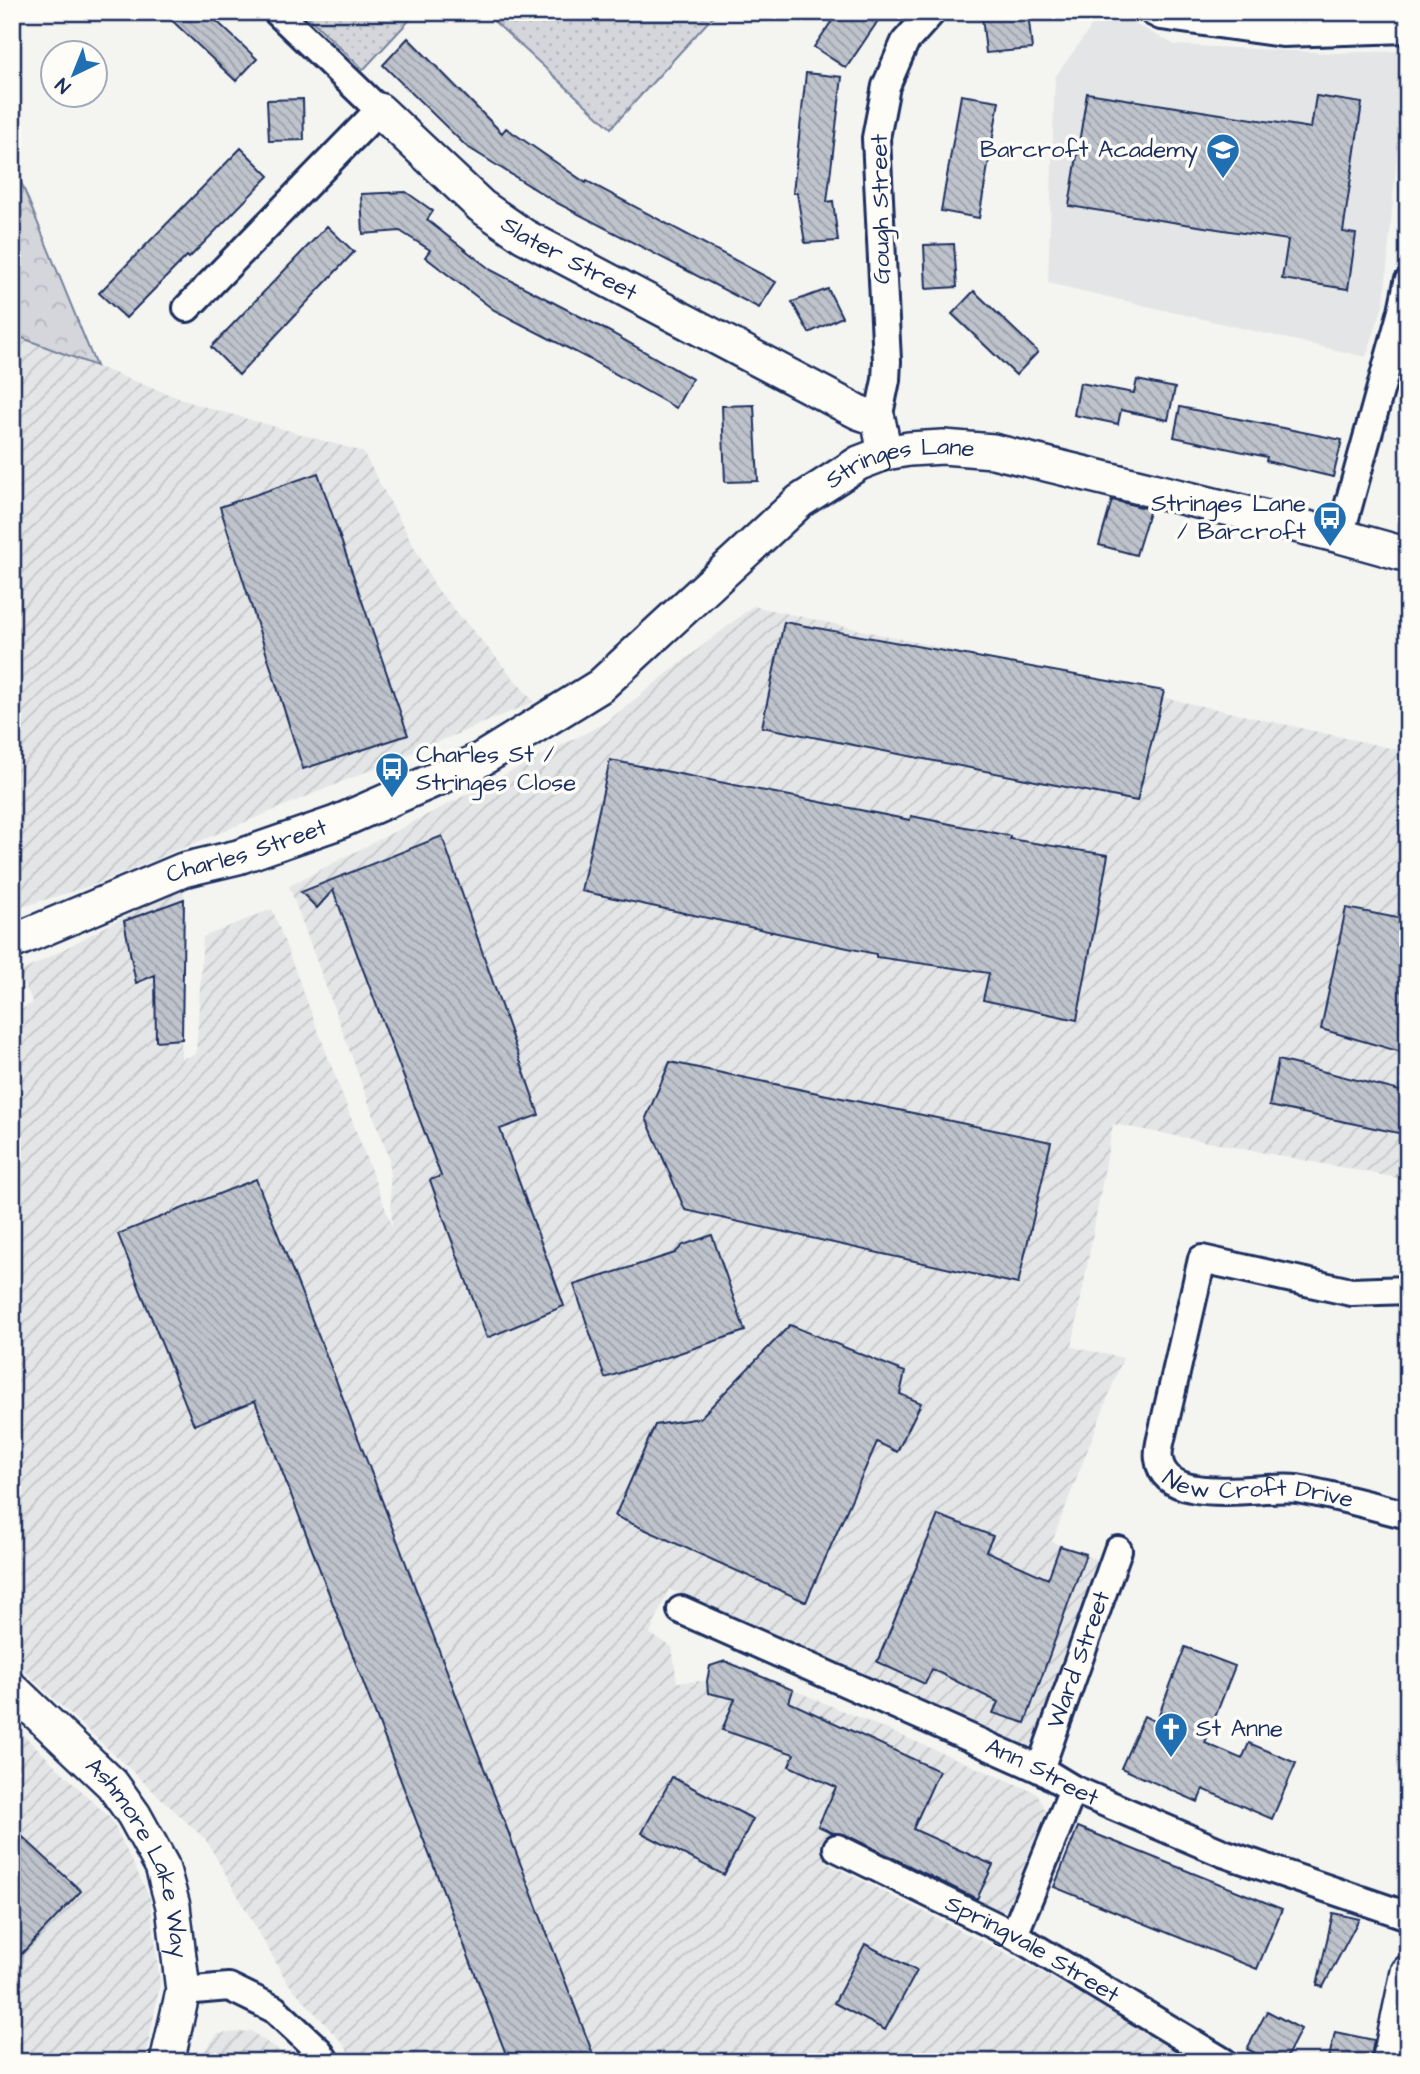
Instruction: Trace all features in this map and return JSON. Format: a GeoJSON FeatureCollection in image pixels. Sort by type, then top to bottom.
{"type":"FeatureCollection","features":[{"type":"Feature","properties":{"kind":"street","name":"Slater Street"},"geometry":{"type":"LineString","coordinates":[[277,12],[481,206],[524,236],[858,412],[878,419]]}},
{"type":"Feature","properties":{"kind":"street","name":"Gough Street"},"geometry":{"type":"LineString","coordinates":[[878,419],[887,361],[876,138],[886,86],[905,42],[932,12]]}},
{"type":"Feature","properties":{"kind":"street"},"geometry":{"type":"LineString","coordinates":[[1153,12],[1161,16],[1282,33],[1408,29]]}},
{"type":"Feature","properties":{"kind":"street"},"geometry":{"type":"LineString","coordinates":[[187,308],[379,110]]}},
{"type":"Feature","properties":{"kind":"street"},"geometry":{"type":"LineString","coordinates":[[1339,536],[1408,282]]}},
{"type":"Feature","properties":{"kind":"street"},"geometry":{"type":"LineString","coordinates":[[878,419],[885,453]]}},
{"type":"Feature","properties":{"kind":"street","name":"Stringes Lane"},"geometry":{"type":"LineString","coordinates":[[480,760],[600,686],[800,501],[859,463],[885,453],[943,447],[993,451],[1408,555]]}},
{"type":"Feature","properties":{"kind":"street","name":"Charles Street"},"geometry":{"type":"LineString","coordinates":[[12,942],[183,870],[237,857],[336,823],[480,760]]}},
{"type":"Feature","properties":{"kind":"street","name":"New Croft Drive"},"geometry":{"type":"LineString","coordinates":[[1408,1290],[1351,1292],[1202,1259],[1160,1443],[1159,1460],[1164,1472],[1176,1482],[1191,1488],[1216,1492],[1294,1489],[1408,1515]]}},
{"type":"Feature","properties":{"kind":"street","name":"Ward Street"},"geometry":{"type":"LineString","coordinates":[[1040,1769],[1118,1550]]}},
{"type":"Feature","properties":{"kind":"street","name":"Ann Street"},"geometry":{"type":"LineString","coordinates":[[681,1610],[1040,1769],[1073,1789],[1223,1853],[1408,1916]]}},
{"type":"Feature","properties":{"kind":"street","name":"Ashmore Lake Way"},"geometry":{"type":"LineString","coordinates":[[12,1689],[112,1784],[134,1815],[162,1866],[170,1896],[183,1991],[167,2062]]}},
{"type":"Feature","properties":{"kind":"street"},"geometry":{"type":"LineString","coordinates":[[1014,1935],[1073,1789]]}},
{"type":"Feature","properties":{"kind":"street","name":"Springvale Street"},"geometry":{"type":"LineString","coordinates":[[836,1848],[1014,1935],[1224,2062]]}},
{"type":"Feature","properties":{"kind":"street"},"geometry":{"type":"LineString","coordinates":[[1389,2062],[1408,1972]]}},
{"type":"Feature","properties":{"kind":"street"},"geometry":{"type":"LineString","coordinates":[[183,1991],[229,1987],[274,2010],[319,2051],[326,2062]]}},
{"type":"Feature","properties":{"kind":"shaded area","name":"Barcroft Academy"},"geometry":{"type":"Polygon","coordinates":[[[1102,12],[1112,12],[1175,45],[1333,53],[1406,51],[1384,302],[1366,357],[1048,283],[1055,77],[1102,12]]]}},
{"type":"Feature","properties":{"kind":"shaded area"},"geometry":{"type":"Polygon","coordinates":[[[12,334],[192,403],[363,452],[437,589],[534,702],[96,884],[12,910],[12,334]]]}},
{"type":"Feature","properties":{"kind":"shaded area"},"geometry":{"type":"Polygon","coordinates":[[[753,606],[1408,752],[1408,1180],[1113,1124],[1072,1347],[1123,1358],[1052,1542],[1104,1562],[1036,1749],[669,1589],[650,1634],[672,1647],[677,1682],[707,1681],[710,1666],[725,1661],[1037,1793],[1046,1811],[1007,1908],[1000,1915],[977,1899],[838,1836],[825,1862],[1019,1960],[1202,2062],[353,2062],[345,2046],[287,1982],[206,1840],[12,1660],[12,1169],[23,1153],[12,1136],[12,1015],[33,1003],[19,973],[184,885],[181,1059],[196,1054],[203,937],[272,909],[392,1226],[389,1158],[289,886],[605,723],[753,606]]]}},
{"type":"Feature","properties":{"kind":"shaded area"},"geometry":{"type":"Polygon","coordinates":[[[12,1724],[111,1819],[150,1898],[160,1984],[145,2062],[12,2062],[12,1724]]]}},
{"type":"Feature","properties":{"kind":"shaded area"},"geometry":{"type":"Polygon","coordinates":[[[251,2031],[294,2062],[195,2062],[218,2034],[251,2031]]]}},
{"type":"Feature","properties":{"kind":"green space"},"geometry":{"type":"Polygon","coordinates":[[[303,12],[417,12],[363,70],[303,12]]]}},
{"type":"Feature","properties":{"kind":"green space"},"geometry":{"type":"Polygon","coordinates":[[[484,12],[717,12],[611,128],[484,12]]]}},
{"type":"Feature","properties":{"kind":"green space"},"geometry":{"type":"Polygon","coordinates":[[[12,160],[96,366],[12,334],[12,160]]]}},
{"type":"Feature","properties":{"kind":"building"},"geometry":{"type":"Polygon","coordinates":[[[163,12],[207,12],[257,59],[236,81],[163,12]]]}},
{"type":"Feature","properties":{"kind":"building"},"geometry":{"type":"Polygon","coordinates":[[[838,12],[884,12],[846,68],[814,47],[838,12]]]}},
{"type":"Feature","properties":{"kind":"building"},"geometry":{"type":"Polygon","coordinates":[[[1028,12],[1032,49],[986,53],[982,16],[1028,12]]]}},
{"type":"Feature","properties":{"kind":"building"},"geometry":{"type":"Polygon","coordinates":[[[408,38],[502,133],[506,128],[586,183],[587,181],[776,282],[759,308],[557,203],[466,146],[383,65],[408,38]]]}},
{"type":"Feature","properties":{"kind":"building"},"geometry":{"type":"Polygon","coordinates":[[[806,73],[842,77],[827,202],[833,201],[838,241],[805,243],[797,193],[793,193],[806,73]]]}},
{"type":"Feature","properties":{"kind":"building"},"geometry":{"type":"Polygon","coordinates":[[[1087,93],[1311,128],[1316,96],[1362,103],[1343,232],[1356,234],[1348,289],[1282,279],[1288,240],[1069,206],[1087,93]]]}},
{"type":"Feature","properties":{"kind":"building"},"geometry":{"type":"Polygon","coordinates":[[[961,95],[999,101],[979,218],[941,211],[961,95]]]}},
{"type":"Feature","properties":{"kind":"building"},"geometry":{"type":"Polygon","coordinates":[[[303,99],[304,140],[269,141],[267,100],[303,99]]]}},
{"type":"Feature","properties":{"kind":"building"},"geometry":{"type":"Polygon","coordinates":[[[241,148],[269,176],[126,318],[99,293],[241,148]]]}},
{"type":"Feature","properties":{"kind":"building"},"geometry":{"type":"Polygon","coordinates":[[[406,192],[433,211],[427,220],[491,270],[610,332],[692,379],[676,408],[494,310],[425,257],[430,250],[400,231],[363,234],[361,194],[406,192]]]}},
{"type":"Feature","properties":{"kind":"building"},"geometry":{"type":"Polygon","coordinates":[[[327,226],[354,252],[239,375],[211,347],[327,226]]]}},
{"type":"Feature","properties":{"kind":"building"},"geometry":{"type":"Polygon","coordinates":[[[954,244],[957,287],[926,289],[924,245],[954,244]]]}},
{"type":"Feature","properties":{"kind":"building"},"geometry":{"type":"Polygon","coordinates":[[[828,289],[842,317],[809,333],[792,302],[828,289]]]}},
{"type":"Feature","properties":{"kind":"building"},"geometry":{"type":"Polygon","coordinates":[[[974,291],[1038,352],[1016,375],[952,314],[974,291]]]}},
{"type":"Feature","properties":{"kind":"building"},"geometry":{"type":"Polygon","coordinates":[[[1137,380],[1175,388],[1168,420],[1121,410],[1118,424],[1074,415],[1080,383],[1134,393],[1137,380]]]}},
{"type":"Feature","properties":{"kind":"building"},"geometry":{"type":"Polygon","coordinates":[[[754,405],[758,481],[725,482],[722,406],[754,405]]]}},
{"type":"Feature","properties":{"kind":"building"},"geometry":{"type":"Polygon","coordinates":[[[1180,407],[1342,440],[1333,477],[1266,461],[1267,457],[1174,437],[1180,407]]]}},
{"type":"Feature","properties":{"kind":"building"},"geometry":{"type":"Polygon","coordinates":[[[318,473],[408,735],[303,769],[220,507],[318,473]]]}},
{"type":"Feature","properties":{"kind":"building"},"geometry":{"type":"Polygon","coordinates":[[[1112,500],[1150,509],[1136,555],[1099,545],[1112,500]]]}},
{"type":"Feature","properties":{"kind":"building"},"geometry":{"type":"Polygon","coordinates":[[[784,622],[1164,691],[1137,801],[762,727],[784,622]]]}},
{"type":"Feature","properties":{"kind":"building"},"geometry":{"type":"Polygon","coordinates":[[[610,760],[910,820],[911,816],[1010,836],[1010,839],[1108,855],[1077,1020],[983,1000],[989,973],[876,957],[876,954],[581,891],[610,760]]]}},
{"type":"Feature","properties":{"kind":"building"},"geometry":{"type":"Polygon","coordinates":[[[442,836],[539,1115],[500,1129],[564,1306],[487,1338],[430,1180],[441,1176],[333,890],[317,908],[301,892],[442,836]]]}},
{"type":"Feature","properties":{"kind":"building"},"geometry":{"type":"Polygon","coordinates":[[[184,899],[182,1039],[156,1041],[155,975],[136,983],[124,921],[184,899]]]}},
{"type":"Feature","properties":{"kind":"building"},"geometry":{"type":"Polygon","coordinates":[[[1346,908],[1408,920],[1408,1054],[1321,1029],[1346,908]]]}},
{"type":"Feature","properties":{"kind":"building"},"geometry":{"type":"Polygon","coordinates":[[[1278,1060],[1408,1093],[1408,1135],[1269,1106],[1278,1060]]]}},
{"type":"Feature","properties":{"kind":"building"},"geometry":{"type":"Polygon","coordinates":[[[670,1062],[1051,1142],[1018,1284],[685,1210],[646,1118],[670,1062]]]}},
{"type":"Feature","properties":{"kind":"building"},"geometry":{"type":"Polygon","coordinates":[[[256,1179],[336,1380],[596,2062],[509,2062],[255,1401],[194,1425],[118,1234],[256,1179]]]}},
{"type":"Feature","properties":{"kind":"building"},"geometry":{"type":"Polygon","coordinates":[[[712,1235],[745,1331],[605,1378],[574,1285],[675,1253],[683,1245],[712,1235]]]}},
{"type":"Feature","properties":{"kind":"building"},"geometry":{"type":"Polygon","coordinates":[[[790,1325],[905,1372],[900,1394],[921,1403],[897,1452],[877,1442],[806,1602],[615,1516],[655,1425],[700,1418],[790,1325]]]}},
{"type":"Feature","properties":{"kind":"building"},"geometry":{"type":"Polygon","coordinates":[[[938,1515],[993,1536],[986,1551],[1048,1579],[1060,1546],[1086,1554],[1025,1723],[993,1713],[998,1702],[932,1669],[925,1684],[877,1662],[938,1515]]]}},
{"type":"Feature","properties":{"kind":"building"},"geometry":{"type":"Polygon","coordinates":[[[1185,1647],[1235,1666],[1205,1743],[1242,1759],[1249,1743],[1296,1763],[1272,1819],[1203,1789],[1198,1802],[1121,1768],[1144,1716],[1156,1722],[1185,1647]]]}},
{"type":"Feature","properties":{"kind":"building"},"geometry":{"type":"Polygon","coordinates":[[[725,1661],[793,1690],[789,1702],[939,1771],[913,1829],[993,1865],[977,1899],[844,1834],[833,1833],[818,1826],[836,1787],[789,1766],[794,1754],[722,1730],[735,1699],[708,1693],[707,1681],[710,1666],[725,1661]]]}},
{"type":"Feature","properties":{"kind":"building"},"geometry":{"type":"Polygon","coordinates":[[[672,1777],[753,1819],[724,1875],[642,1833],[672,1777]]]}},
{"type":"Feature","properties":{"kind":"building"},"geometry":{"type":"Polygon","coordinates":[[[12,1827],[81,1891],[12,1964],[12,1827]]]}},
{"type":"Feature","properties":{"kind":"building"},"geometry":{"type":"Polygon","coordinates":[[[1078,1827],[1282,1909],[1257,1969],[1054,1887],[1078,1827]]]}},
{"type":"Feature","properties":{"kind":"building"},"geometry":{"type":"Polygon","coordinates":[[[1333,1913],[1359,1919],[1323,1987],[1317,1985],[1333,1913]]]}},
{"type":"Feature","properties":{"kind":"building"},"geometry":{"type":"Polygon","coordinates":[[[865,1944],[917,1971],[885,2030],[834,2003],[865,1944]]]}},
{"type":"Feature","properties":{"kind":"building"},"geometry":{"type":"Polygon","coordinates":[[[1267,2011],[1301,2029],[1284,2062],[1272,2062],[1247,2049],[1267,2011]]]}},
{"type":"Feature","properties":{"kind":"building"},"geometry":{"type":"Polygon","coordinates":[[[1335,2032],[1374,2040],[1370,2062],[1328,2062],[1335,2032]]]}},
{"type":"Feature","properties":{"kind":"place","name":"Barcroft Academy"},"geometry":{"type":"Point","coordinates":[1223,180]}},
{"type":"Feature","properties":{"kind":"place","name":"Stringes Lane / Barcroft"},"geometry":{"type":"Point","coordinates":[1330,548]}},
{"type":"Feature","properties":{"kind":"place","name":"Charles St / Stringes Close"},"geometry":{"type":"Point","coordinates":[392,799]}},
{"type":"Feature","properties":{"kind":"place","name":"St Anne"},"geometry":{"type":"Point","coordinates":[1171,1759]}}]}
